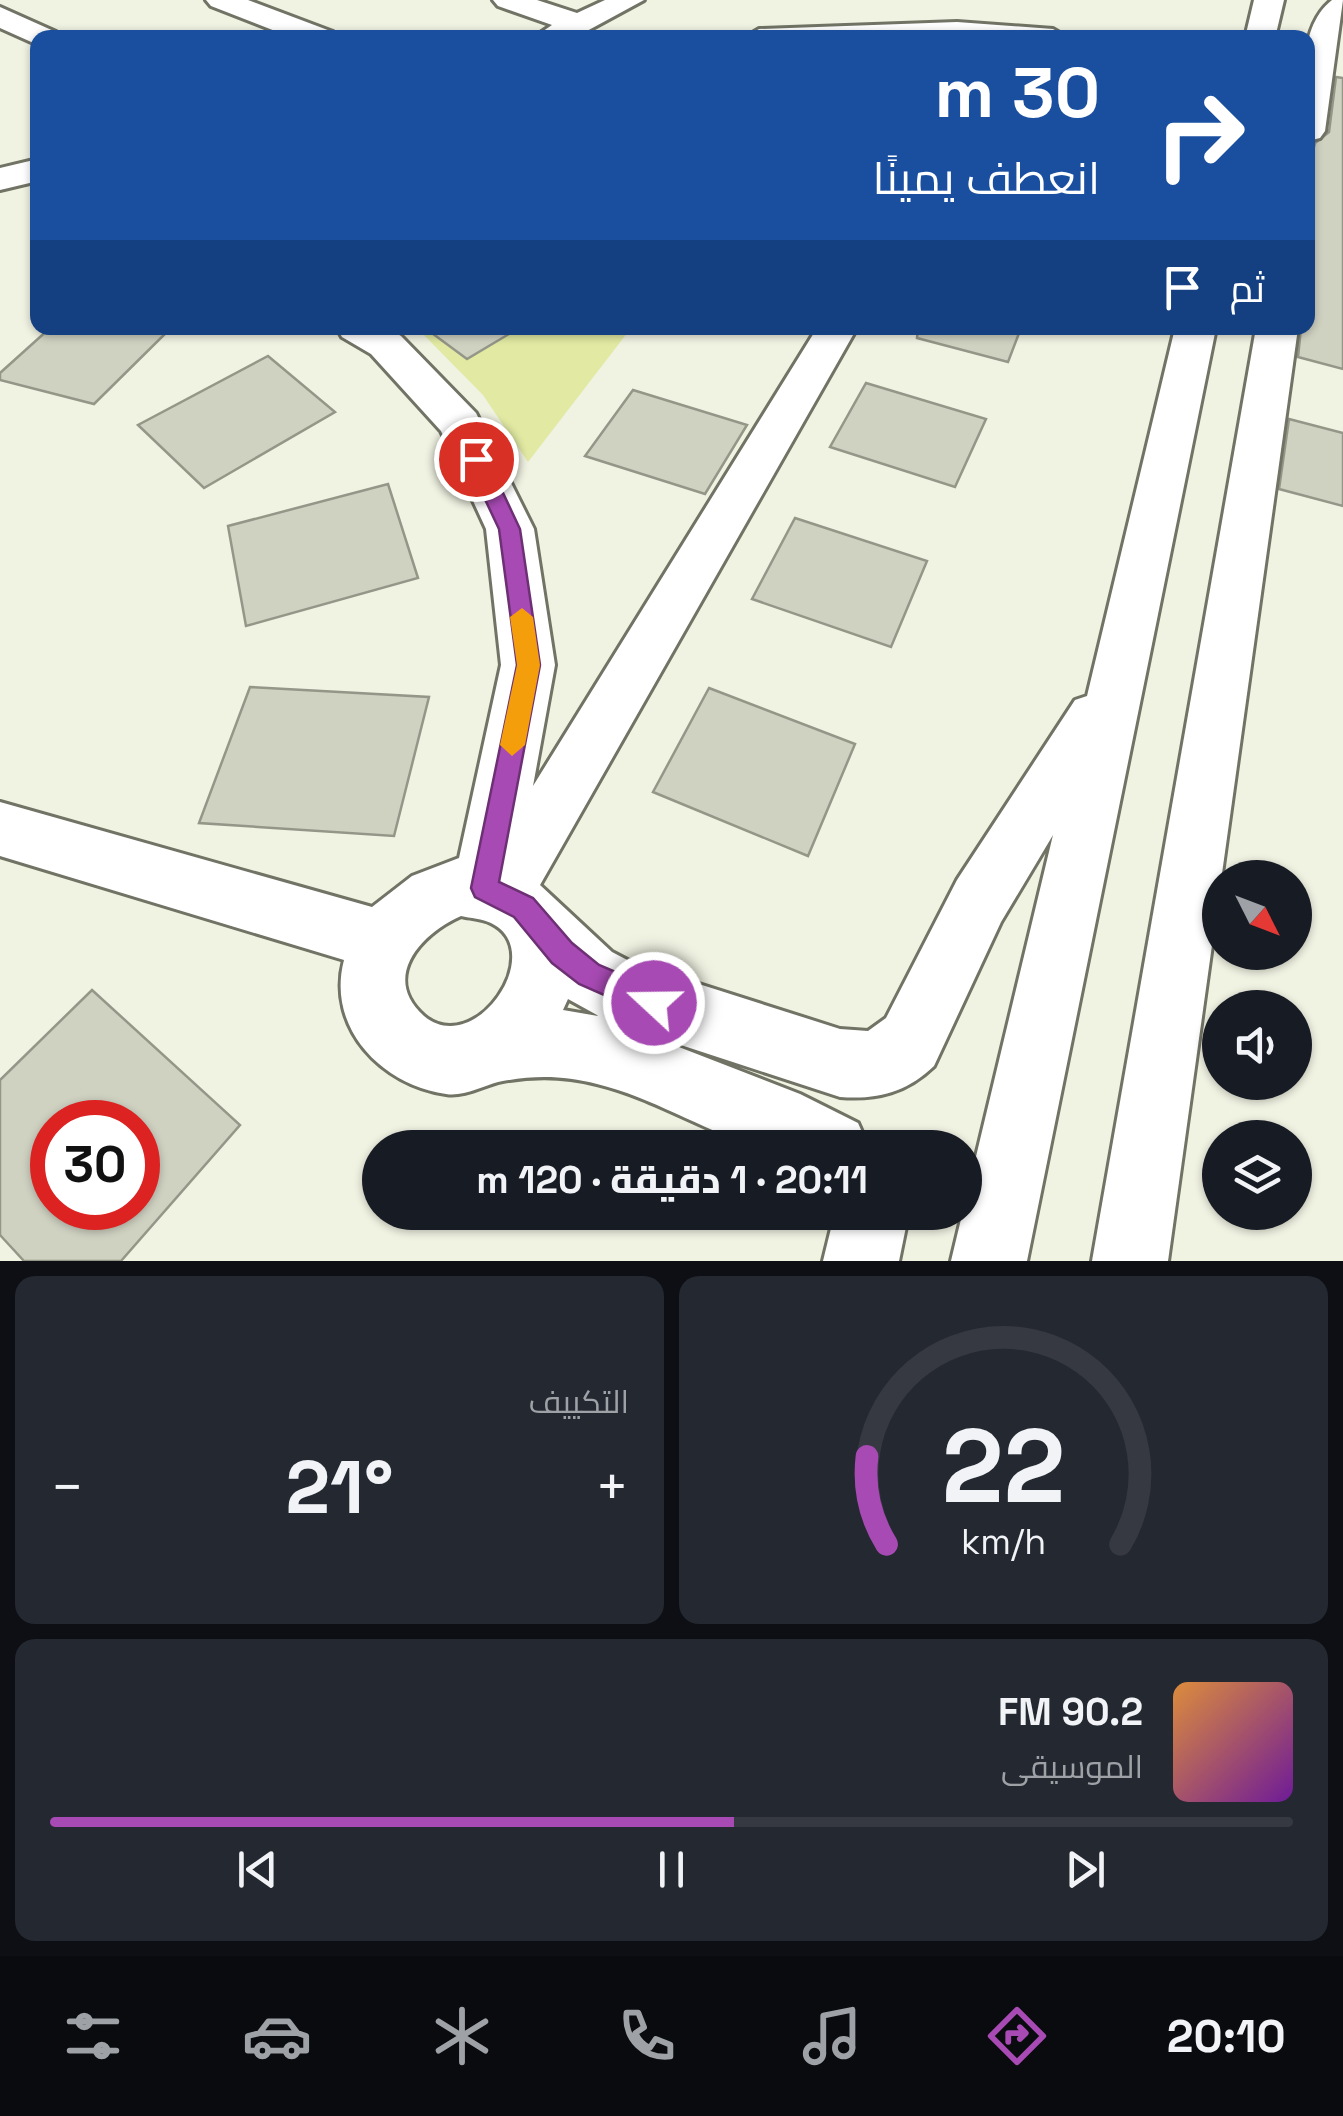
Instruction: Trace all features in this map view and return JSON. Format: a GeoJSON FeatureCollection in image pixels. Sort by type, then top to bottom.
{"type":"FeatureCollection","features":[{"type":"Feature","properties":{"kind":"street"},"geometry":{"type":"LineString","coordinates":[[222,0],[301,30]]}},
{"type":"Feature","properties":{"kind":"street"},"geometry":{"type":"LineString","coordinates":[[508,0],[580,24]]}},
{"type":"Feature","properties":{"kind":"street"},"geometry":{"type":"LineString","coordinates":[[566,30],[630,0]]}},
{"type":"Feature","properties":{"kind":"street"},"geometry":{"type":"LineString","coordinates":[[1262,30],[1269,0]]}},
{"type":"Feature","properties":{"kind":"street"},"geometry":{"type":"LineString","coordinates":[[1000,2],[1030,21],[1029,30]]}},
{"type":"Feature","properties":{"kind":"street"},"geometry":{"type":"LineString","coordinates":[[1315,85],[1323,32],[1328,18],[1343,6]]}},
{"type":"Feature","properties":{"kind":"street"},"geometry":{"type":"LineString","coordinates":[[0,16],[30,31]]}},
{"type":"Feature","properties":{"kind":"street"},"geometry":{"type":"LineString","coordinates":[[368,335],[386,346],[460,424],[510,529],[528,665],[508,903],[546,953],[544,982],[534,1009],[514,1033],[487,1050]]}},
{"type":"Feature","properties":{"kind":"street"},"geometry":{"type":"LineString","coordinates":[[508,903],[833,335]]}},
{"type":"Feature","properties":{"kind":"street"},"geometry":{"type":"LineString","coordinates":[[1130,1261],[1220,419],[1198,335]]}},
{"type":"Feature","properties":{"kind":"street"},"geometry":{"type":"LineString","coordinates":[[797,1130],[599,1050],[544,1041],[470,1056],[432,1058],[394,1036],[379,1016],[372,992],[374,966],[383,941],[397,920],[427,898],[461,887],[508,903],[589,974],[620,992],[840,1063],[868,1065],[892,1059],[923,1022],[979,901],[1080,745],[1124,651],[1220,419],[1273,335]]}},
{"type":"Feature","properties":{"kind":"street"},"geometry":{"type":"LineString","coordinates":[[989,1261],[1124,651]]}},
{"type":"Feature","properties":{"kind":"street"},"geometry":{"type":"LineString","coordinates":[[0,829],[383,941]]}},
{"type":"Feature","properties":{"kind":"street"},"geometry":{"type":"LineString","coordinates":[[861,1261],[868,1230]]}},
{"type":"Feature","properties":{"kind":"green space"},"geometry":{"type":"Polygon","coordinates":[[[424,335],[626,335],[528,462],[483,395],[424,335]]]}},
{"type":"Feature","properties":{"kind":"building"},"geometry":{"type":"Polygon","coordinates":[[[1336,77],[1343,78],[1343,369],[1298,357],[1300,335],[1315,335],[1315,143],[1329,132],[1336,77]]]}},
{"type":"Feature","properties":{"kind":"building"},"geometry":{"type":"Polygon","coordinates":[[[42,335],[164,335],[94,404],[0,380],[0,373],[42,335]]]}},
{"type":"Feature","properties":{"kind":"building"},"geometry":{"type":"Polygon","coordinates":[[[434,335],[507,335],[467,359],[434,335]]]}},
{"type":"Feature","properties":{"kind":"building"},"geometry":{"type":"Polygon","coordinates":[[[917,335],[1018,335],[1008,362],[917,335]]]}},
{"type":"Feature","properties":{"kind":"building"},"geometry":{"type":"Polygon","coordinates":[[[268,356],[335,412],[204,488],[138,425],[268,356]]]}},
{"type":"Feature","properties":{"kind":"building"},"geometry":{"type":"Polygon","coordinates":[[[866,383],[986,419],[955,487],[830,447],[866,383]]]}},
{"type":"Feature","properties":{"kind":"building"},"geometry":{"type":"Polygon","coordinates":[[[633,390],[747,425],[705,494],[585,456],[633,390]]]}},
{"type":"Feature","properties":{"kind":"building"},"geometry":{"type":"Polygon","coordinates":[[[1289,419],[1343,433],[1343,506],[1279,489],[1289,419]]]}},
{"type":"Feature","properties":{"kind":"building"},"geometry":{"type":"Polygon","coordinates":[[[388,484],[418,578],[246,626],[228,526],[388,484]]]}},
{"type":"Feature","properties":{"kind":"building"},"geometry":{"type":"Polygon","coordinates":[[[795,518],[927,561],[891,647],[752,599],[795,518]]]}},
{"type":"Feature","properties":{"kind":"building"},"geometry":{"type":"Polygon","coordinates":[[[250,687],[429,697],[394,836],[199,823],[250,687]]]}},
{"type":"Feature","properties":{"kind":"building"},"geometry":{"type":"Polygon","coordinates":[[[709,688],[855,744],[808,856],[653,792],[709,688]]]}},
{"type":"Feature","properties":{"kind":"building"},"geometry":{"type":"Polygon","coordinates":[[[92,990],[240,1125],[160,1216],[160,1100],[30,1100],[30,1230],[148,1230],[121,1261],[24,1261],[0,1235],[0,1080],[92,990]]]}},
{"type":"Feature","properties":{"kind":"slow traffic"},"geometry":{"type":"LineString","coordinates":[[512,745],[528,665],[522,617]]}},
{"type":"Feature","properties":{"kind":"route"},"geometry":{"type":"LineString","coordinates":[[476,459],[510,529],[528,665],[484,888],[524,908],[562,953],[589,974],[620,992],[654,1003]]}}]}
